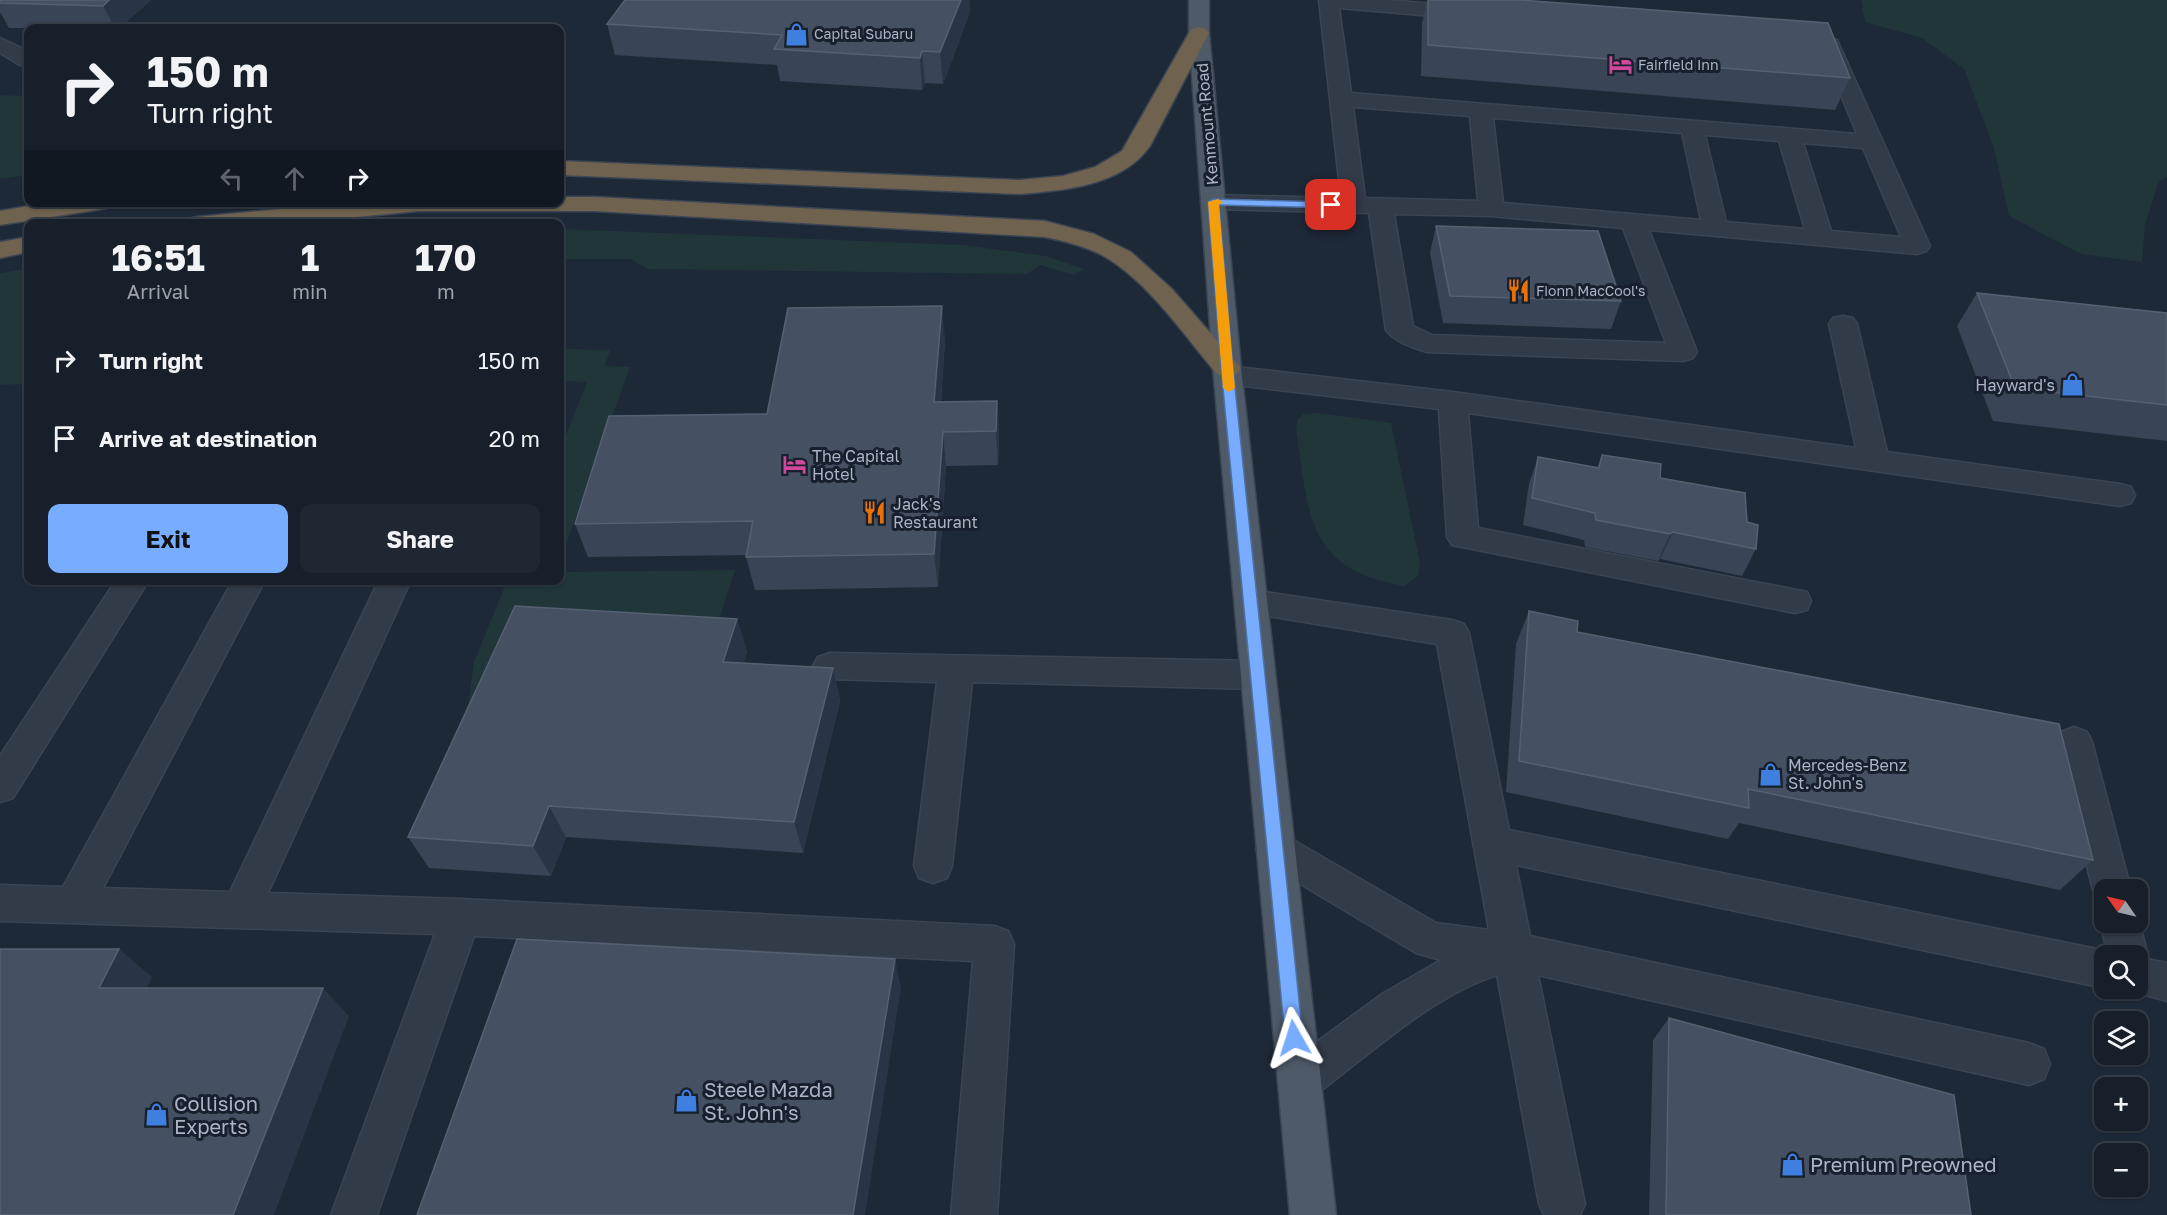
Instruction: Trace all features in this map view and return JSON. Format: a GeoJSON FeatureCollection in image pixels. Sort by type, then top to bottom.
{"type":"FeatureCollection","features":[{"type":"Feature","properties":{"kind":"highway"},"geometry":{"type":"LineString","coordinates":[[564,168],[986,188],[1064,183],[1103,172],[1130,156],[1138,146],[1200,33]]}},
{"type":"Feature","properties":{"kind":"highway"},"geometry":{"type":"LineString","coordinates":[[564,204],[1045,229],[1088,240],[1122,257],[1148,280],[1227,371]]}},
{"type":"Feature","properties":{"kind":"highway"},"geometry":{"type":"LineString","coordinates":[[0,218],[70,207]]}},
{"type":"Feature","properties":{"kind":"highway"},"geometry":{"type":"LineString","coordinates":[[252,219],[385,207]]}},
{"type":"Feature","properties":{"kind":"highway"},"geometry":{"type":"LineString","coordinates":[[0,250],[24,246]]}},
{"type":"Feature","properties":{"kind":"main road","name":"Kenmount Road"},"geometry":{"type":"LineString","coordinates":[[1199,0],[1227,371],[1313,1215]]}},
{"type":"Feature","properties":{"kind":"lane"},"geometry":{"type":"LineString","coordinates":[[1491,15],[1328,1],[1341,99],[1400,330],[1427,343],[1683,352],[1633,221]]}},
{"type":"Feature","properties":{"kind":"lane"},"geometry":{"type":"LineString","coordinates":[[1213,202],[1491,209],[1917,246],[1830,44],[1807,42]]}},
{"type":"Feature","properties":{"kind":"lane"},"geometry":{"type":"LineString","coordinates":[[0,44],[24,58]]}},
{"type":"Feature","properties":{"kind":"lane"},"geometry":{"type":"LineString","coordinates":[[1341,99],[1872,142]]}},
{"type":"Feature","properties":{"kind":"lane"},"geometry":{"type":"LineString","coordinates":[[1481,110],[1491,209]]}},
{"type":"Feature","properties":{"kind":"lane"},"geometry":{"type":"LineString","coordinates":[[1692,128],[1715,228]]}},
{"type":"Feature","properties":{"kind":"lane"},"geometry":{"type":"LineString","coordinates":[[1789,135],[1820,237]]}},
{"type":"Feature","properties":{"kind":"lane"},"geometry":{"type":"LineString","coordinates":[[1843,324],[1874,460]]}},
{"type":"Feature","properties":{"kind":"lane"},"geometry":{"type":"LineString","coordinates":[[1227,371],[2120,495]]}},
{"type":"Feature","properties":{"kind":"lane"},"geometry":{"type":"LineString","coordinates":[[1453,401],[1462,537],[1795,601]]}},
{"type":"Feature","properties":{"kind":"lane"},"geometry":{"type":"LineString","coordinates":[[0,787],[130,585]]}},
{"type":"Feature","properties":{"kind":"lane"},"geometry":{"type":"LineString","coordinates":[[74,905],[246,585]]}},
{"type":"Feature","properties":{"kind":"lane"},"geometry":{"type":"LineString","coordinates":[[241,910],[393,585]]}},
{"type":"Feature","properties":{"kind":"lane"},"geometry":{"type":"LineString","coordinates":[[1251,602],[1452,633],[1562,1204]]}},
{"type":"Feature","properties":{"kind":"lane"},"geometry":{"type":"LineString","coordinates":[[830,666],[1258,675]]}},
{"type":"Feature","properties":{"kind":"lane"},"geometry":{"type":"LineString","coordinates":[[933,866],[956,669]]}},
{"type":"Feature","properties":{"kind":"lane"},"geometry":{"type":"LineString","coordinates":[[2074,742],[2109,879]]}},
{"type":"Feature","properties":{"kind":"lane"},"geometry":{"type":"LineString","coordinates":[[1491,843],[2094,967]]}},
{"type":"Feature","properties":{"kind":"lane"},"geometry":{"type":"LineString","coordinates":[[1275,849],[1430,940],[1512,951],[2029,1064]]}},
{"type":"Feature","properties":{"kind":"lane"},"geometry":{"type":"LineString","coordinates":[[0,903],[461,917],[994,944],[974,1215]]}},
{"type":"Feature","properties":{"kind":"lane"},"geometry":{"type":"LineString","coordinates":[[354,1215],[461,917]]}},
{"type":"Feature","properties":{"kind":"lane"},"geometry":{"type":"LineString","coordinates":[[1299,1081],[1362,1033],[1418,995],[1461,970],[1512,951]]}},
{"type":"Feature","properties":{"kind":"lane"},"geometry":{"type":"LineString","coordinates":[[2148,978],[2167,982]]}},
{"type":"Feature","properties":{"kind":"green space"},"geometry":{"type":"Polygon","coordinates":[[[1861,0],[2167,0],[2167,177],[2159,181],[2145,224],[2142,262],[2081,254],[2009,216],[1994,148],[1964,69],[1922,38],[1865,22],[1861,0]]]}},
{"type":"Feature","properties":{"kind":"green space"},"geometry":{"type":"Polygon","coordinates":[[[0,95],[24,96],[24,176],[0,179],[0,95]]]}},
{"type":"Feature","properties":{"kind":"green space"},"geometry":{"type":"Polygon","coordinates":[[[564,229],[962,245],[1046,256],[1083,269],[1074,275],[1040,265],[1027,274],[648,269],[630,259],[564,259],[564,229]]]}},
{"type":"Feature","properties":{"kind":"green space"},"geometry":{"type":"Polygon","coordinates":[[[24,270],[24,384],[0,385],[0,273],[24,270]]]}},
{"type":"Feature","properties":{"kind":"green space"},"geometry":{"type":"Polygon","coordinates":[[[564,349],[610,350],[605,366],[630,367],[564,550],[564,441],[587,382],[564,381],[564,349]]]}},
{"type":"Feature","properties":{"kind":"green space"},"geometry":{"type":"Polygon","coordinates":[[[1319,413],[1391,423],[1420,563],[1418,576],[1404,586],[1371,578],[1347,566],[1330,551],[1318,533],[1304,487],[1296,429],[1298,419],[1304,414],[1319,413]]]}},
{"type":"Feature","properties":{"kind":"green space"},"geometry":{"type":"Polygon","coordinates":[[[735,570],[713,638],[457,790],[474,662],[505,585],[564,585],[564,572],[735,570]]]}},
{"type":"Feature","properties":{"kind":"building"},"geometry":{"type":"Polygon","coordinates":[[[0,0],[109,0],[103,6],[0,3],[0,0]]]}},
{"type":"Feature","properties":{"kind":"building"},"geometry":{"type":"Polygon","coordinates":[[[625,0],[961,0],[940,52],[922,51],[920,58],[774,49],[782,35],[607,24],[625,0]]]}},
{"type":"Feature","properties":{"kind":"building"},"geometry":{"type":"Polygon","coordinates":[[[1428,0],[1520,0],[1828,23],[1850,78],[1428,45],[1428,0]]]}},
{"type":"Feature","properties":{"kind":"building"},"geometry":{"type":"Polygon","coordinates":[[[1436,226],[1598,231],[1621,301],[1450,296],[1436,226]]]}},
{"type":"Feature","properties":{"kind":"building"},"geometry":{"type":"Polygon","coordinates":[[[1977,293],[2167,313],[2167,405],[2015,388],[1977,293]]]}},
{"type":"Feature","properties":{"kind":"building","name":"The Capital Hotel"},"geometry":{"type":"Polygon","coordinates":[[[942,306],[934,402],[997,401],[996,431],[943,432],[934,554],[746,557],[753,521],[575,524],[609,416],[767,414],[788,308],[942,306]]]}},
{"type":"Feature","properties":{"kind":"building"},"geometry":{"type":"Polygon","coordinates":[[[1602,455],[1661,464],[1660,478],[1745,493],[1747,522],[1758,525],[1756,549],[1673,532],[1670,534],[1596,520],[1595,513],[1532,498],[1538,457],[1599,468],[1602,455]]]}},
{"type":"Feature","properties":{"kind":"building"},"geometry":{"type":"Polygon","coordinates":[[[515,606],[737,619],[723,662],[833,668],[794,822],[549,806],[533,846],[408,837],[515,606]]]}},
{"type":"Feature","properties":{"kind":"building","name":"Mercedes-Benz St. John's"},"geometry":{"type":"Polygon","coordinates":[[[1529,611],[1578,621],[1577,632],[2059,724],[2093,860],[1748,789],[1749,808],[1519,761],[1529,611]]]}},
{"type":"Feature","properties":{"kind":"building","name":"Steele Mazda St. John's"},"geometry":{"type":"Polygon","coordinates":[[[517,939],[895,959],[853,1215],[417,1215],[517,939]]]}},
{"type":"Feature","properties":{"kind":"building","name":"Collision Experts"},"geometry":{"type":"Polygon","coordinates":[[[0,949],[119,949],[99,988],[323,988],[233,1215],[0,1215],[0,949]]]}},
{"type":"Feature","properties":{"kind":"building","name":"Premium Preowned"},"geometry":{"type":"Polygon","coordinates":[[[1669,1018],[1954,1095],[1971,1215],[1666,1215],[1669,1018]]]}},
{"type":"Feature","properties":{"kind":"slow traffic"},"geometry":{"type":"LineString","coordinates":[[1218,202],[1213,202],[1229,388]]}},
{"type":"Feature","properties":{"kind":"place","name":"Capital Subaru"},"geometry":{"type":"Point","coordinates":[796,34]}},
{"type":"Feature","properties":{"kind":"place","name":"Fairfield Inn"},"geometry":{"type":"Point","coordinates":[1620,65]}},
{"type":"Feature","properties":{"kind":"place","name":"Fionn MacCool's"},"geometry":{"type":"Point","coordinates":[1518,291]}},
{"type":"Feature","properties":{"kind":"place","name":"Hayward's"},"geometry":{"type":"Point","coordinates":[2073,385]}},
{"type":"Feature","properties":{"kind":"place","name":"The Capital Hotel"},"geometry":{"type":"Point","coordinates":[794,465]}},
{"type":"Feature","properties":{"kind":"place","name":"Jack's Restaurant"},"geometry":{"type":"Point","coordinates":[875,513]}},
{"type":"Feature","properties":{"kind":"place","name":"Mercedes-Benz St. John's"},"geometry":{"type":"Point","coordinates":[1770,774]}},
{"type":"Feature","properties":{"kind":"place","name":"Steele Mazda St. John's"},"geometry":{"type":"Point","coordinates":[686,1101]}},
{"type":"Feature","properties":{"kind":"place","name":"Collision Experts"},"geometry":{"type":"Point","coordinates":[156,1115]}},
{"type":"Feature","properties":{"kind":"place","name":"Premium Preowned"},"geometry":{"type":"Point","coordinates":[1792,1165]}},
{"type":"Feature","properties":{"kind":"route"},"geometry":{"type":"LineString","coordinates":[[1294,1038],[1227,368],[1213,202],[1331,205]]}}]}
